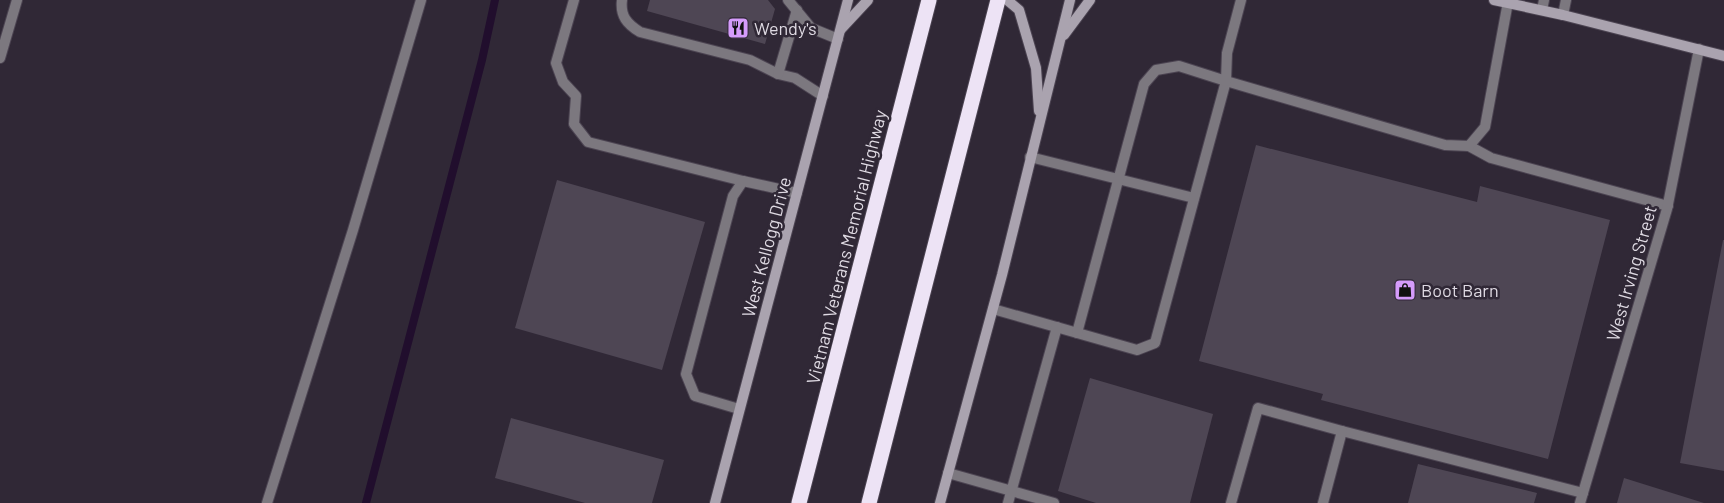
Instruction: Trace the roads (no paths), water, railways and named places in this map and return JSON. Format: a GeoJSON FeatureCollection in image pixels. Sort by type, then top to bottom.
{"type":"FeatureCollection","features":[{"type":"Feature","properties":{"kind":"highway","name":"Vietnam Veterans Memorial Highway"},"geometry":{"type":"LineString","coordinates":[[799,503],[929,0]]}},
{"type":"Feature","properties":{"kind":"highway"},"geometry":{"type":"LineString","coordinates":[[869,503],[998,0]]}},
{"type":"Feature","properties":{"kind":"main road","name":"West Kellogg Drive"},"geometry":{"type":"LineString","coordinates":[[715,503],[848,0]]}},
{"type":"Feature","properties":{"kind":"main road"},"geometry":{"type":"LineString","coordinates":[[839,34],[868,0]]}},
{"type":"Feature","properties":{"kind":"main road"},"geometry":{"type":"LineString","coordinates":[[1007,0],[1020,10],[1036,68],[1040,119]]}},
{"type":"Feature","properties":{"kind":"main road"},"geometry":{"type":"LineString","coordinates":[[940,503],[993,309],[1070,0]]}},
{"type":"Feature","properties":{"kind":"main road"},"geometry":{"type":"LineString","coordinates":[[1060,39],[1090,0]]}},
{"type":"Feature","properties":{"kind":"main road"},"geometry":{"type":"LineString","coordinates":[[1494,0],[1543,5],[1563,15],[1724,56]]}},
{"type":"Feature","properties":{"kind":"street"},"geometry":{"type":"LineString","coordinates":[[0,58],[17,0]]}},
{"type":"Feature","properties":{"kind":"street"},"geometry":{"type":"LineString","coordinates":[[267,503],[353,230],[421,0]]}},
{"type":"Feature","properties":{"kind":"street"},"geometry":{"type":"LineString","coordinates":[[574,0],[556,63],[563,82],[576,96],[574,124],[588,142],[743,182],[797,193]]}},
{"type":"Feature","properties":{"kind":"street"},"geometry":{"type":"LineString","coordinates":[[622,0],[621,9],[628,25],[640,32],[750,60],[778,74],[795,78],[823,96]]}},
{"type":"Feature","properties":{"kind":"street"},"geometry":{"type":"LineString","coordinates":[[788,0],[811,28],[839,34]]}},
{"type":"Feature","properties":{"kind":"street"},"geometry":{"type":"LineString","coordinates":[[993,309],[1137,350],[1155,343],[1226,81],[1227,53],[1241,0]]}},
{"type":"Feature","properties":{"kind":"street"},"geometry":{"type":"LineString","coordinates":[[1563,15],[1566,0]]}},
{"type":"Feature","properties":{"kind":"street"},"geometry":{"type":"LineString","coordinates":[[1469,146],[1485,127],[1508,2]]}},
{"type":"Feature","properties":{"kind":"street"},"geometry":{"type":"LineString","coordinates":[[778,74],[797,10]]}},
{"type":"Feature","properties":{"kind":"street","name":"West Irving Street"},"geometry":{"type":"LineString","coordinates":[[1582,498],[1668,206],[1699,49]]}},
{"type":"Feature","properties":{"kind":"street"},"geometry":{"type":"LineString","coordinates":[[1077,333],[1144,84],[1156,70],[1179,66],[1445,145],[1469,146],[1491,158],[1668,206]]}},
{"type":"Feature","properties":{"kind":"street"},"geometry":{"type":"LineString","coordinates":[[1030,157],[1194,198]]}},
{"type":"Feature","properties":{"kind":"street"},"geometry":{"type":"LineString","coordinates":[[739,409],[696,396],[686,374],[733,196],[743,182]]}},
{"type":"Feature","properties":{"kind":"street"},"geometry":{"type":"LineString","coordinates":[[1008,503],[1057,328]]}},
{"type":"Feature","properties":{"kind":"street"},"geometry":{"type":"LineString","coordinates":[[1231,503],[1258,408],[1582,498]]}},
{"type":"Feature","properties":{"kind":"street"},"geometry":{"type":"LineString","coordinates":[[1323,503],[1342,430]]}},
{"type":"Feature","properties":{"kind":"street"},"geometry":{"type":"LineString","coordinates":[[948,473],[1054,503]]}},
{"type":"Feature","properties":{"kind":"waterway"},"geometry":{"type":"LineString","coordinates":[[366,503],[482,60],[495,0]]}},
{"type":"Feature","properties":{"kind":"place","name":"Wendy's"},"geometry":{"type":"Point","coordinates":[738,28]}},
{"type":"Feature","properties":{"kind":"place","name":"Boot Barn"},"geometry":{"type":"Point","coordinates":[1405,290]}}]}
